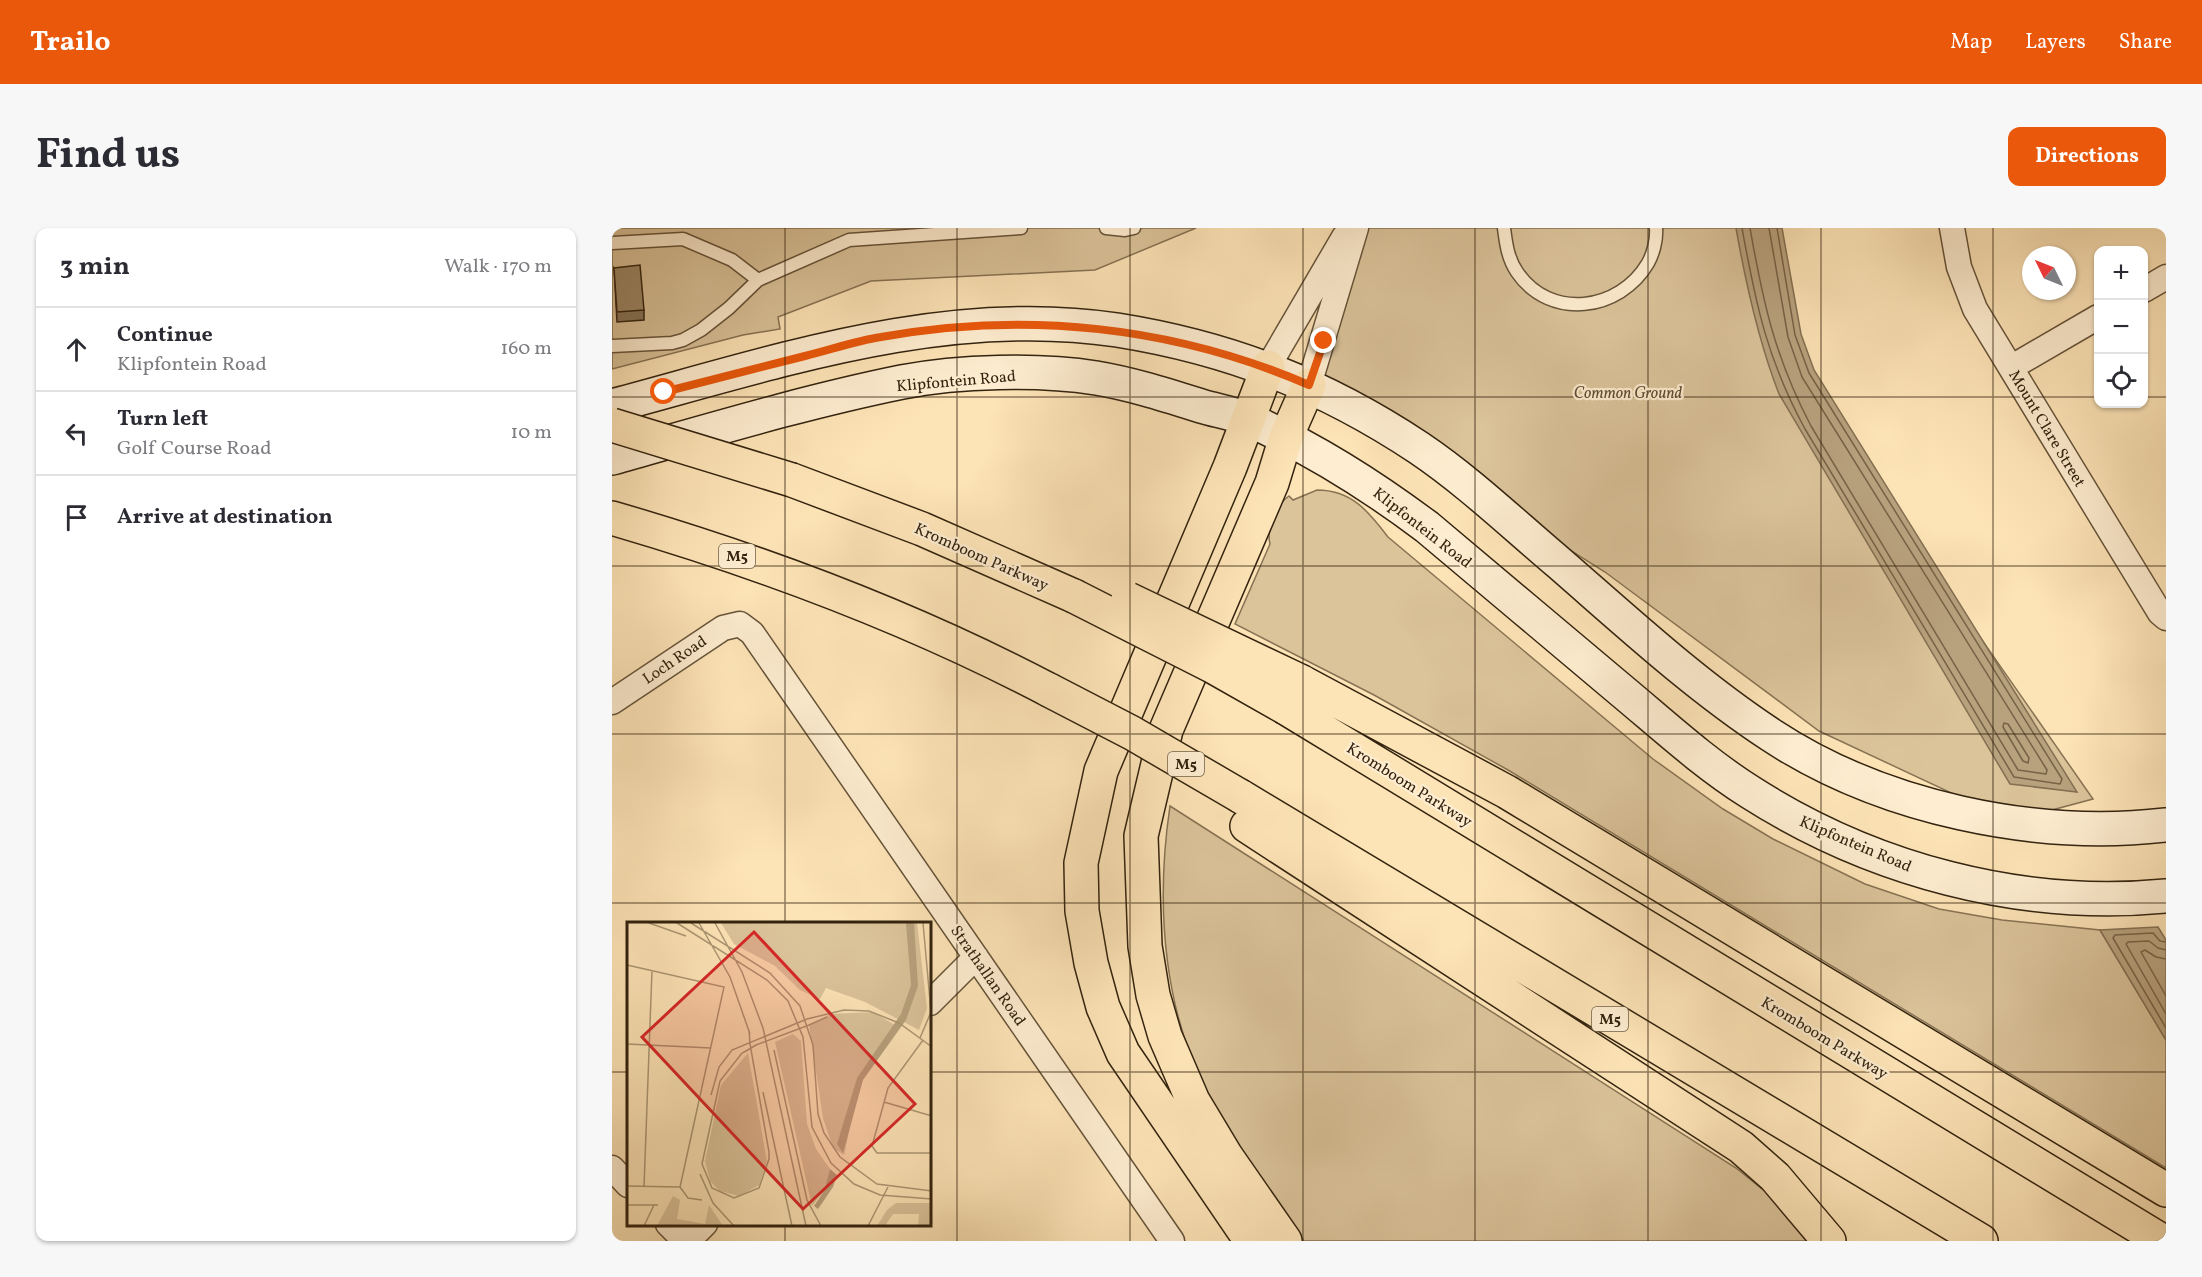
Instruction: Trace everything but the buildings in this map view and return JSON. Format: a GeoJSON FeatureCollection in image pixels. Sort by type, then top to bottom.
{"type":"FeatureCollection","features":[{"type":"Feature","properties":{"kind":"highway"},"geometry":{"type":"LineString","coordinates":[[1251,1241],[1148,1093],[1119,1044],[1103,1007],[1091,963],[1082,911],[1081,863],[1101,771],[1225,478],[1268,367]]}},
{"type":"Feature","properties":{"kind":"highway"},"geometry":{"type":"LineString","coordinates":[[1285,1241],[1226,1156],[1193,1101],[1165,1036],[1153,995],[1145,946],[1140,867],[1141,836],[1166,730],[1272,483],[1286,437],[1309,385]]}},
{"type":"Feature","properties":{"kind":"highway","name":"Kromboom Parkway"},"geometry":{"type":"LineString","coordinates":[[612,425],[753,467],[909,523],[1081,589],[1212,666],[1294,695],[2162,1241]]}},
{"type":"Feature","properties":{"kind":"highway","name":"M5"},"geometry":{"type":"LineString","coordinates":[[612,518],[730,554],[860,602],[991,659],[1132,733],[1235,806],[1981,1241]]}},
{"type":"Feature","properties":{"kind":"highway"},"geometry":{"type":"LineString","coordinates":[[1294,695],[1508,792],[2166,1190]]}},
{"type":"Feature","properties":{"kind":"highway"},"geometry":{"type":"LineString","coordinates":[[1235,806],[1742,1147],[1775,1177],[1829,1241]]}},
{"type":"Feature","properties":{"kind":"main road"},"geometry":{"type":"LineString","coordinates":[[612,406],[879,337],[959,326],[1057,324],[1114,330],[1173,340],[1268,367],[1309,385],[1366,415],[1422,450],[1467,485],[1724,702],[1776,739],[1832,768],[1895,795],[1976,816],[2085,829],[2135,829],[2166,825]]}},
{"type":"Feature","properties":{"kind":"main road","name":"Klipfontein Road"},"geometry":{"type":"LineString","coordinates":[[612,458],[734,423],[903,382],[1005,374],[1095,378],[1143,387],[1247,419],[1286,437],[1338,466],[1403,509],[1692,750],[1749,792],[1811,827],[1879,857],[1943,877],[2009,891],[2076,898],[2166,896]]}},
{"type":"Feature","properties":{"kind":"street"},"geometry":{"type":"LineString","coordinates":[[1268,367],[1349,228]]}},
{"type":"Feature","properties":{"kind":"street"},"geometry":{"type":"LineString","coordinates":[[1309,385],[1356,228]]}},
{"type":"Feature","properties":{"kind":"street","name":"Mount Clare Street"},"geometry":{"type":"LineString","coordinates":[[1952,228],[1959,267],[1971,299],[2136,574],[2166,618]]}},
{"type":"Feature","properties":{"kind":"street"},"geometry":{"type":"LineString","coordinates":[[2148,288],[2166,277]]}},
{"type":"Feature","properties":{"kind":"street"},"geometry":{"type":"LineString","coordinates":[[2012,367],[2094,319]]}},
{"type":"Feature","properties":{"kind":"street","name":"Loch Road"},"geometry":{"type":"LineString","coordinates":[[612,702],[706,637],[723,628],[740,624]]}},
{"type":"Feature","properties":{"kind":"street","name":"Strathallan Road"},"geometry":{"type":"LineString","coordinates":[[740,624],[761,644],[1172,1241]]}},
{"type":"Feature","properties":{"kind":"street"},"geometry":{"type":"LineString","coordinates":[[932,1001],[976,957]]}},
{"type":"Feature","properties":{"kind":"street"},"geometry":{"type":"LineString","coordinates":[[612,1168],[627,1184]]}},
{"type":"Feature","properties":{"kind":"street"},"geometry":{"type":"LineString","coordinates":[[670,1226],[686,1241],[703,1226]]}},
{"type":"Feature","properties":{"kind":"lane"},"geometry":{"type":"LineString","coordinates":[[612,346],[672,344],[683,340],[701,330],[729,308],[758,280],[858,238],[1021,228]]}},
{"type":"Feature","properties":{"kind":"lane"},"geometry":{"type":"LineString","coordinates":[[1106,228],[1125,230],[1134,228]]}},
{"type":"Feature","properties":{"kind":"lane"},"geometry":{"type":"LineString","coordinates":[[1504,228],[1507,250],[1517,272],[1533,289],[1554,301],[1577,305],[1601,303],[1622,293],[1640,276],[1652,256],[1656,228]]}},
{"type":"Feature","properties":{"kind":"lane"},"geometry":{"type":"LineString","coordinates":[[612,243],[683,239],[732,260],[758,280]]}},
{"type":"Feature","properties":{"kind":"green space"},"geometry":{"type":"Polygon","coordinates":[[[612,228],[1196,228],[1095,270],[871,281],[778,317],[780,329],[743,335],[612,369],[612,228]]]}},
{"type":"Feature","properties":{"kind":"green space","name":"Common Ground"},"geometry":{"type":"Polygon","coordinates":[[[1356,228],[1765,228],[1790,365],[2093,799],[2011,821],[1819,731],[1605,572],[1309,385],[1356,228]]]}},
{"type":"Feature","properties":{"kind":"green space"},"geometry":{"type":"Polygon","coordinates":[[[1317,490],[1340,494],[1358,504],[1388,537],[1653,759],[1723,809],[1773,839],[1865,884],[1939,909],[2002,920],[2100,930],[2166,1040],[2166,1168],[1508,770],[1374,695],[1235,624],[1270,544],[1269,531],[1276,511],[1289,496],[1293,500],[1317,490]]]}},
{"type":"Feature","properties":{"kind":"green space"},"geometry":{"type":"Polygon","coordinates":[[[1170,806],[1736,1168],[1777,1201],[1810,1241],[1304,1241],[1215,1108],[1184,1037],[1167,961],[1164,922],[1165,844],[1170,806]]]}},
{"type":"Feature","properties":{"kind":"water"},"geometry":{"type":"Polygon","coordinates":[[[1736,228],[1782,228],[1801,334],[1814,370],[2077,792],[2010,784],[1779,394],[1753,312],[1736,228]]]}},
{"type":"Feature","properties":{"kind":"water"},"geometry":{"type":"Polygon","coordinates":[[[2158,927],[2166,940],[2166,1040],[2100,930],[2158,927]]]}},
{"type":"Feature","properties":{"kind":"route"},"geometry":{"type":"LineString","coordinates":[[664,392],[879,337],[959,326],[1015,323],[1057,324],[1114,330],[1173,340],[1268,367],[1309,385],[1324,341]]}}]}
